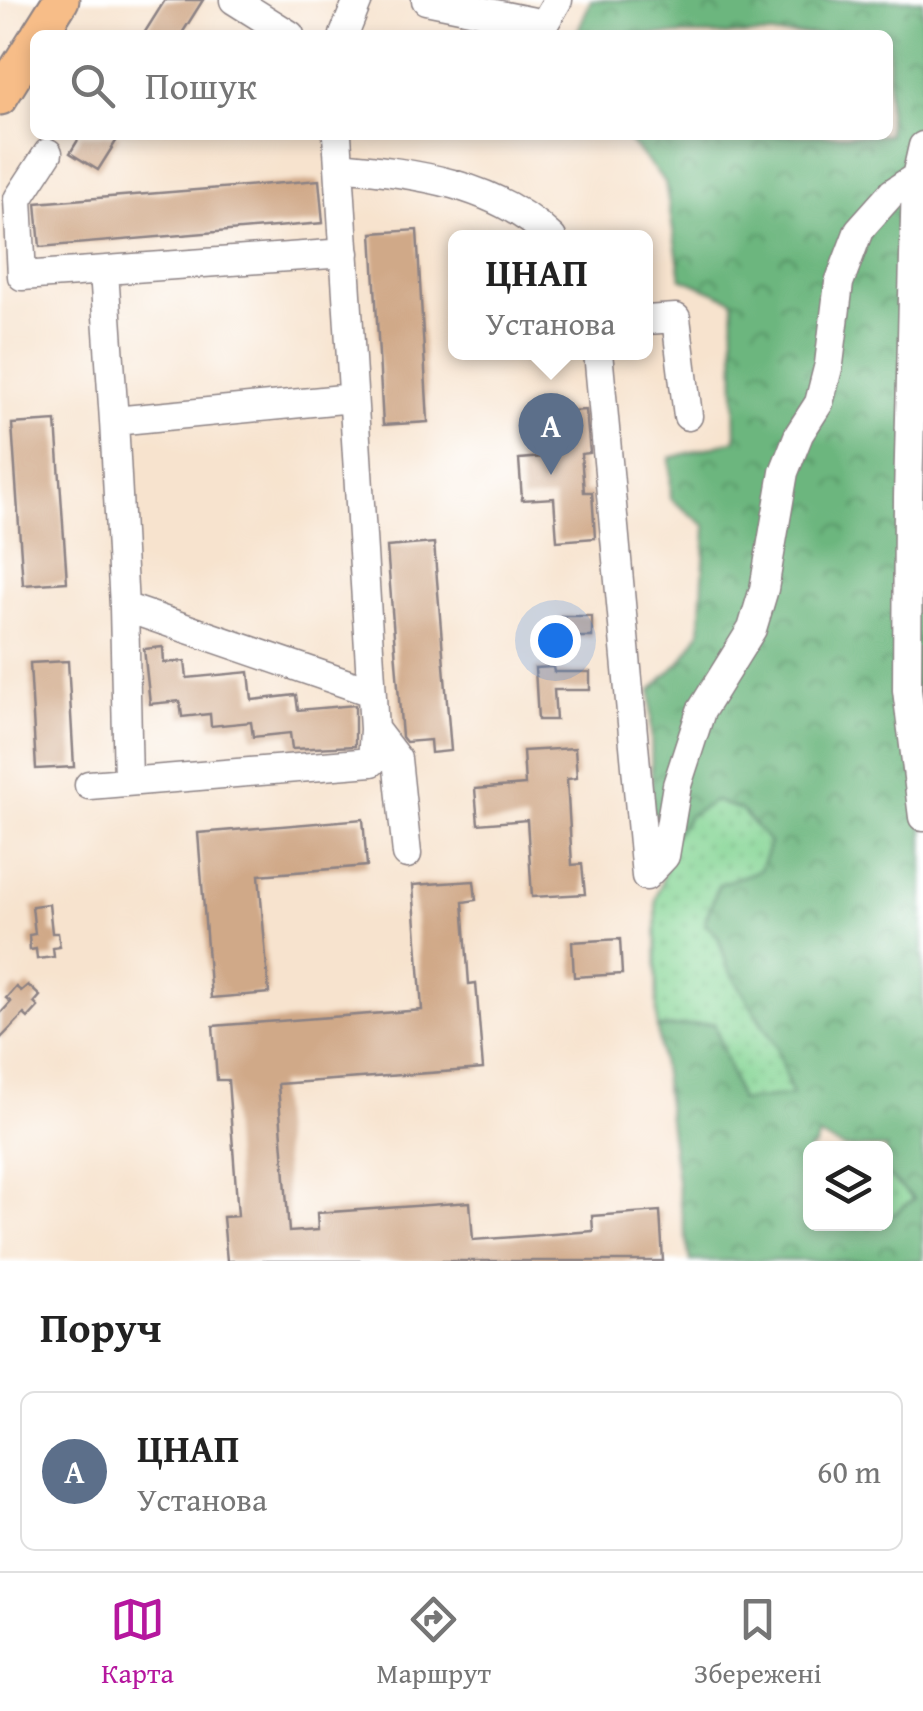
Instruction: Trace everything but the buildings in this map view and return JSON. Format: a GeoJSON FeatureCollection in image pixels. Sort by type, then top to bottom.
{"type":"FeatureCollection","features":[{"type":"Feature","properties":{"kind":"main road"},"geometry":{"type":"LineString","coordinates":[[42,30],[61,0]]}},
{"type":"Feature","properties":{"kind":"main road"},"geometry":{"type":"LineString","coordinates":[[0,97],[30,49]]}},
{"type":"Feature","properties":{"kind":"lane"},"geometry":{"type":"LineString","coordinates":[[234,0],[282,30]]}},
{"type":"Feature","properties":{"kind":"lane"},"geometry":{"type":"LineString","coordinates":[[346,30],[358,0]]}},
{"type":"Feature","properties":{"kind":"lane"},"geometry":{"type":"LineString","coordinates":[[426,0],[544,24],[558,0]]}},
{"type":"Feature","properties":{"kind":"lane"},"geometry":{"type":"LineString","coordinates":[[90,784],[372,762],[372,692],[338,140]]}},
{"type":"Feature","properties":{"kind":"lane"},"geometry":{"type":"LineString","coordinates":[[923,146],[916,177],[907,690],[923,818]]}},
{"type":"Feature","properties":{"kind":"lane"},"geometry":{"type":"LineString","coordinates":[[48,153],[18,199],[22,276],[345,253]]}},
{"type":"Feature","properties":{"kind":"lane"},"geometry":{"type":"LineString","coordinates":[[339,166],[411,173],[484,194],[534,220],[544,230]]}},
{"type":"Feature","properties":{"kind":"lane"},"geometry":{"type":"LineString","coordinates":[[599,360],[646,876],[665,856],[677,785],[701,711],[752,629],[764,589],[784,472],[819,403],[829,364],[839,283],[859,230],[892,193],[916,177]]}},
{"type":"Feature","properties":{"kind":"lane"},"geometry":{"type":"LineString","coordinates":[[104,270],[124,607],[128,782]]}},
{"type":"Feature","properties":{"kind":"lane"},"geometry":{"type":"LineString","coordinates":[[653,320],[676,318],[688,416]]}},
{"type":"Feature","properties":{"kind":"lane"},"geometry":{"type":"LineString","coordinates":[[114,421],[354,398]]}},
{"type":"Feature","properties":{"kind":"lane"},"geometry":{"type":"LineString","coordinates":[[124,607],[372,692]]}},
{"type":"Feature","properties":{"kind":"lane"},"geometry":{"type":"LineString","coordinates":[[374,729],[397,758],[407,854]]}},
{"type":"Feature","properties":{"kind":"green space"},"geometry":{"type":"Polygon","coordinates":[[[591,0],[923,0],[923,352],[910,436],[923,492],[923,1261],[690,1261],[657,1028],[714,1023],[740,1101],[792,1095],[777,1048],[728,968],[718,936],[704,923],[719,884],[760,870],[770,843],[741,810],[715,801],[690,815],[652,863],[651,690],[683,659],[700,632],[706,526],[671,499],[670,458],[736,440],[733,300],[681,278],[665,182],[628,140],[893,140],[893,30],[578,30],[591,0]]]}},
{"type":"Feature","properties":{"kind":"green space"},"geometry":{"type":"Polygon","coordinates":[[[715,801],[741,810],[771,843],[760,870],[718,936],[728,968],[777,1048],[792,1096],[740,1102],[714,1023],[657,1028],[656,899],[666,868],[652,863],[690,815],[715,801]]]}},
{"type":"Feature","properties":{"kind":"green space"},"geometry":{"type":"Polygon","coordinates":[[[893,1180],[914,1199],[893,1215],[893,1180]]]}},
{"type":"Feature","properties":{"kind":"place","name":"ЦНАП"},"geometry":{"type":"Point","coordinates":[551,475]}}]}
